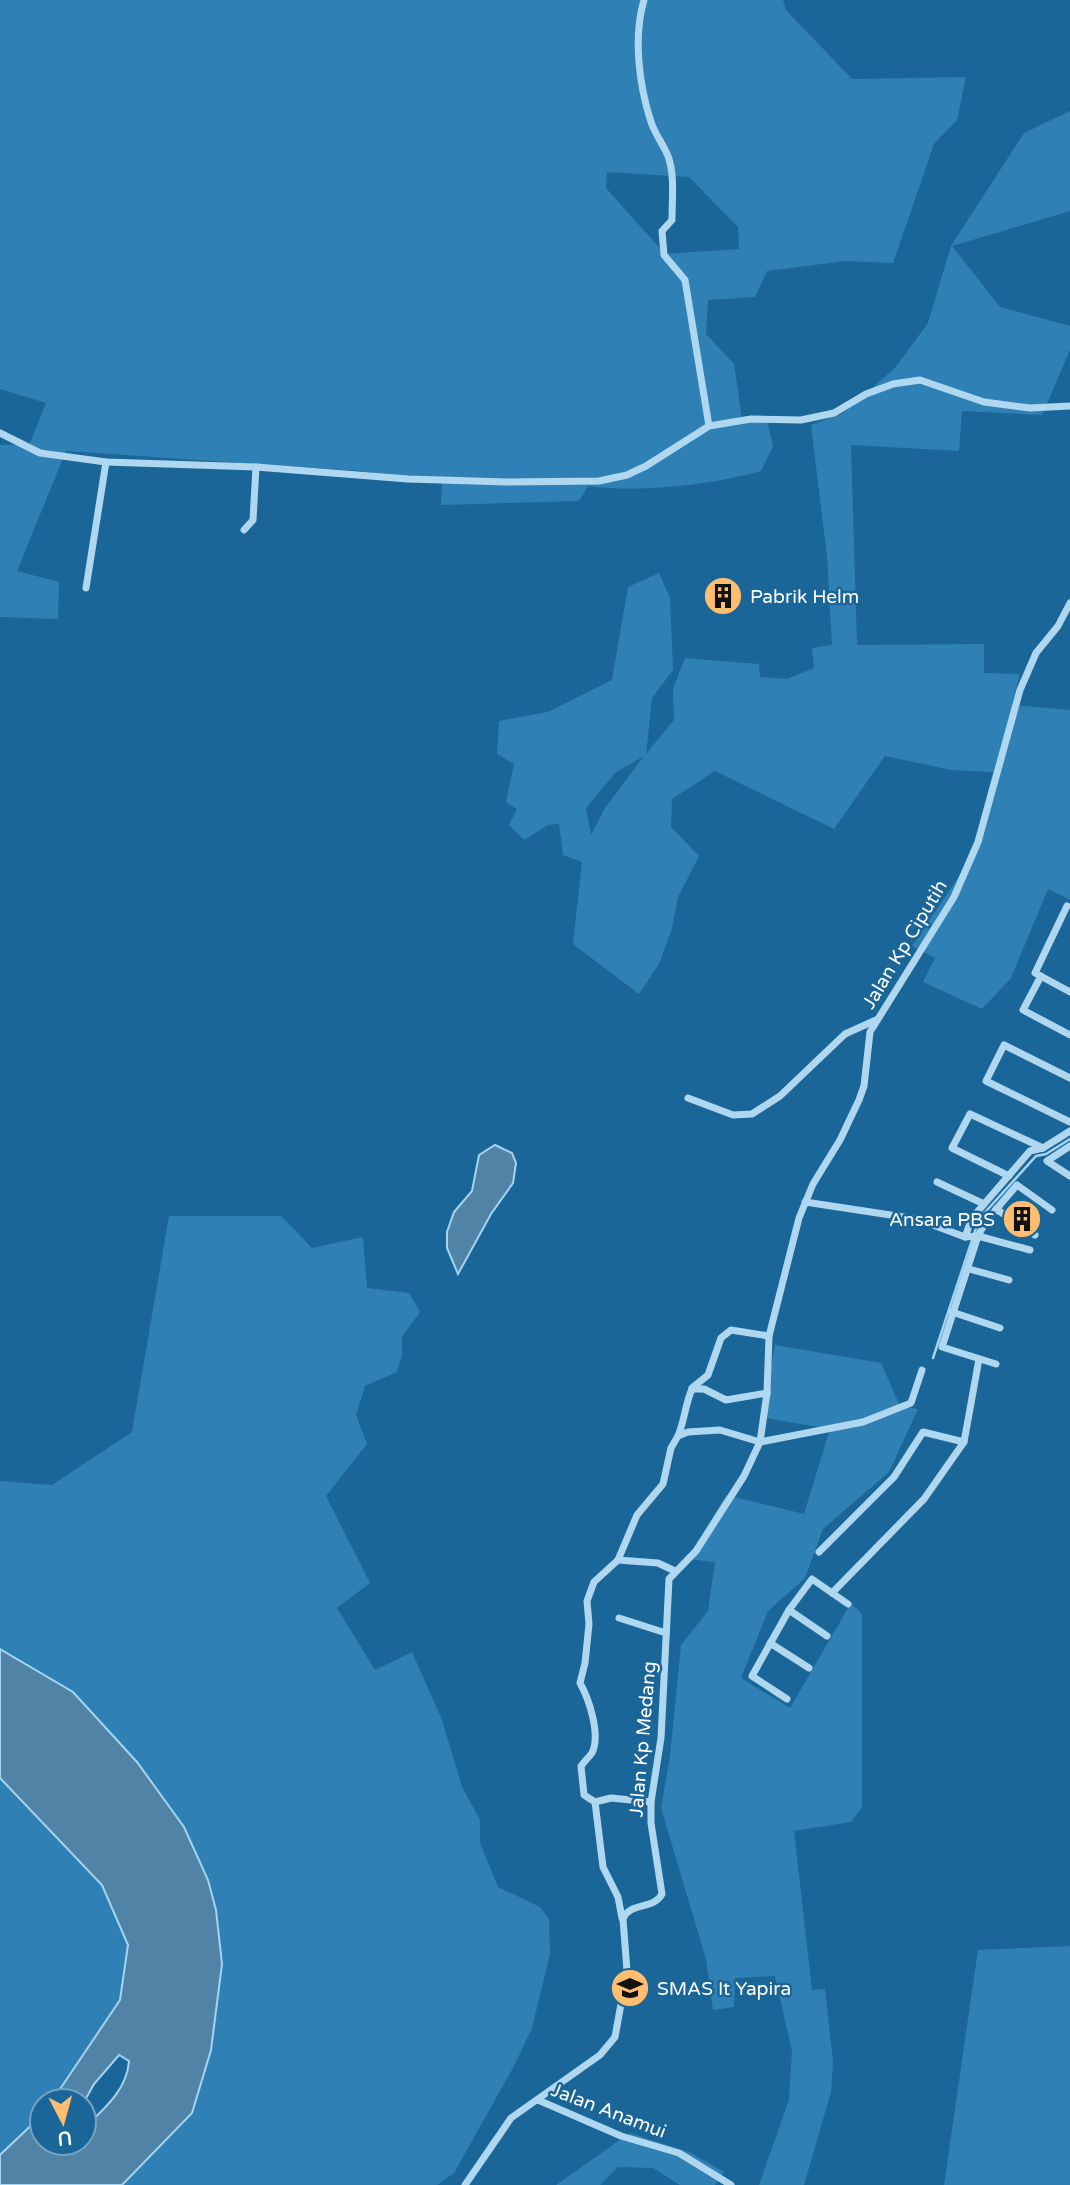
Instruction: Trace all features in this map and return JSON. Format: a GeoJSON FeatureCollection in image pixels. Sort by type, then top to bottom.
{"type":"FeatureCollection","features":[{"type":"Feature","properties":{"kind":"street"},"geometry":{"type":"LineString","coordinates":[[644,0],[639,21],[640,73],[651,123],[668,156],[672,173],[672,220],[662,231],[664,255],[685,280],[709,426]]}},
{"type":"Feature","properties":{"kind":"street"},"geometry":{"type":"LineString","coordinates":[[0,433],[40,453],[106,461],[256,467],[420,479],[599,481],[627,475],[655,461],[709,426],[751,419],[801,420],[834,413],[866,394],[893,384],[920,380],[984,402],[1030,408],[1070,406]]}},
{"type":"Feature","properties":{"kind":"street"},"geometry":{"type":"LineString","coordinates":[[86,588],[106,461]]}},
{"type":"Feature","properties":{"kind":"street"},"geometry":{"type":"LineString","coordinates":[[244,530],[253,520],[256,467]]}},
{"type":"Feature","properties":{"kind":"street","name":"Jalan Kp Ciputih"},"geometry":{"type":"LineString","coordinates":[[675,1571],[696,1551],[744,1476],[760,1442],[767,1393],[769,1336],[805,1202],[859,1100],[870,1032],[907,977],[954,897],[978,842],[1020,690],[1036,653],[1058,626],[1070,603]]}},
{"type":"Feature","properties":{"kind":"street"},"geometry":{"type":"LineString","coordinates":[[1067,906],[1035,973],[1069,991]]}},
{"type":"Feature","properties":{"kind":"street"},"geometry":{"type":"LineString","coordinates":[[1041,976],[1023,1010],[1070,1035]]}},
{"type":"Feature","properties":{"kind":"street"},"geometry":{"type":"LineString","coordinates":[[688,1098],[733,1115],[752,1114],[780,1096],[845,1034],[877,1020]]}},
{"type":"Feature","properties":{"kind":"street"},"geometry":{"type":"LineString","coordinates":[[1070,1078],[1004,1045],[986,1081],[1070,1122]]}},
{"type":"Feature","properties":{"kind":"street"},"geometry":{"type":"LineString","coordinates":[[1009,1176],[952,1148],[970,1114],[1043,1148]]}},
{"type":"Feature","properties":{"kind":"street"},"geometry":{"type":"LineString","coordinates":[[965,1237],[972,1218],[1030,1151],[1043,1148],[1070,1131]]}},
{"type":"Feature","properties":{"kind":"street"},"geometry":{"type":"LineString","coordinates":[[1070,1146],[1048,1161],[1070,1176]]}},
{"type":"Feature","properties":{"kind":"street"},"geometry":{"type":"LineString","coordinates":[[937,1182],[984,1204]]}},
{"type":"Feature","properties":{"kind":"street"},"geometry":{"type":"LineString","coordinates":[[996,1364],[942,1347],[978,1236],[996,1209],[1017,1185],[1052,1210]]}},
{"type":"Feature","properties":{"kind":"street"},"geometry":{"type":"LineString","coordinates":[[805,1202],[917,1219],[965,1237],[978,1236],[1030,1251]]}},
{"type":"Feature","properties":{"kind":"street"},"geometry":{"type":"LineString","coordinates":[[996,1209],[1035,1235]]}},
{"type":"Feature","properties":{"kind":"street"},"geometry":{"type":"LineString","coordinates":[[969,1269],[1009,1280]]}},
{"type":"Feature","properties":{"kind":"street"},"geometry":{"type":"LineString","coordinates":[[952,1312],[1000,1328]]}},
{"type":"Feature","properties":{"kind":"street"},"geometry":{"type":"LineString","coordinates":[[651,1802],[611,1798],[595,1802],[584,1795],[581,1766],[592,1752],[594,1740],[588,1697],[580,1683],[585,1663],[587,1601],[594,1582],[618,1560],[637,1515],[663,1484],[671,1448],[687,1415],[685,1403],[692,1389],[708,1375],[721,1338],[731,1330],[769,1336]]}},
{"type":"Feature","properties":{"kind":"street"},"geometry":{"type":"LineString","coordinates":[[832,1593],[924,1499],[964,1442],[979,1359]]}},
{"type":"Feature","properties":{"kind":"street"},"geometry":{"type":"LineString","coordinates":[[678,1436],[688,1432],[720,1430],[760,1442],[863,1422],[911,1403],[922,1370]]}},
{"type":"Feature","properties":{"kind":"street"},"geometry":{"type":"LineString","coordinates":[[692,1389],[704,1390],[726,1400],[767,1393]]}},
{"type":"Feature","properties":{"kind":"street"},"geometry":{"type":"LineString","coordinates":[[819,1552],[894,1477],[923,1432],[964,1442]]}},
{"type":"Feature","properties":{"kind":"street"},"geometry":{"type":"LineString","coordinates":[[618,1560],[658,1563],[675,1571]]}},
{"type":"Feature","properties":{"kind":"street","name":"Jalan Kp Medang"},"geometry":{"type":"LineString","coordinates":[[622,1919],[630,1910],[655,1902],[662,1894],[650,1824],[661,1738],[667,1585],[675,1571]]}},
{"type":"Feature","properties":{"kind":"street"},"geometry":{"type":"LineString","coordinates":[[787,1699],[752,1676],[789,1610],[812,1579],[848,1604]]}},
{"type":"Feature","properties":{"kind":"street"},"geometry":{"type":"LineString","coordinates":[[789,1610],[827,1636]]}},
{"type":"Feature","properties":{"kind":"street"},"geometry":{"type":"LineString","coordinates":[[619,1618],[666,1633]]}},
{"type":"Feature","properties":{"kind":"street"},"geometry":{"type":"LineString","coordinates":[[771,1643],[808,1668]]}},
{"type":"Feature","properties":{"kind":"street"},"geometry":{"type":"LineString","coordinates":[[538,2100],[600,2055],[615,2037],[627,1971],[618,1897],[603,1867],[595,1802]]}},
{"type":"Feature","properties":{"kind":"street","name":"Jalan Anamui"},"geometry":{"type":"LineString","coordinates":[[465,2185],[511,2119],[538,2100],[621,2136],[679,2153],[731,2185]]}},
{"type":"Feature","properties":{"kind":"shaded area"},"geometry":{"type":"Polygon","coordinates":[[[0,0],[783,0],[786,10],[852,79],[966,77],[957,120],[934,144],[893,263],[845,261],[767,271],[755,297],[708,300],[706,334],[734,364],[742,419],[767,419],[773,446],[761,471],[720,480],[653,488],[588,486],[579,501],[441,505],[442,482],[360,471],[66,451],[17,571],[59,582],[58,619],[0,617],[0,445],[29,445],[46,403],[0,389],[0,0]],[[607,172],[606,188],[665,254],[739,249],[738,227],[689,177],[607,172]]]}},
{"type":"Feature","properties":{"kind":"shaded area"},"geometry":{"type":"Polygon","coordinates":[[[1070,111],[1070,211],[952,246],[1000,307],[1070,326],[1070,350],[1042,415],[962,411],[959,451],[851,445],[857,645],[984,644],[984,673],[1020,674],[1012,705],[1070,710],[1070,900],[1048,889],[1011,978],[982,1009],[923,982],[935,958],[912,946],[970,860],[993,772],[951,770],[885,756],[834,829],[715,771],[672,799],[671,827],[699,856],[678,897],[672,928],[659,964],[639,994],[573,944],[582,862],[563,855],[559,824],[548,825],[524,840],[509,825],[517,809],[506,802],[514,764],[497,754],[499,721],[548,712],[612,680],[628,587],[659,573],[670,598],[673,670],[652,698],[646,754],[674,720],[673,689],[685,658],[759,664],[760,677],[787,679],[814,668],[812,648],[832,645],[827,556],[811,425],[843,413],[895,368],[928,323],[951,246],[1024,133],[1070,111]],[[644,756],[615,773],[586,808],[591,835],[605,808],[644,756]]]}},
{"type":"Feature","properties":{"kind":"shaded area"},"geometry":{"type":"Polygon","coordinates":[[[495,1145],[512,1153],[516,1163],[513,1183],[491,1214],[458,1274],[447,1248],[447,1232],[454,1212],[472,1191],[479,1155],[495,1145]]]}},
{"type":"Feature","properties":{"kind":"shaded area"},"geometry":{"type":"Polygon","coordinates":[[[169,1216],[281,1216],[312,1248],[363,1237],[367,1288],[409,1293],[420,1312],[402,1337],[402,1355],[397,1372],[365,1386],[356,1415],[367,1444],[326,1496],[370,1583],[337,1608],[375,1670],[412,1652],[442,1720],[462,1787],[480,1820],[480,1843],[498,1887],[540,1907],[549,1919],[550,1954],[532,2028],[514,2066],[454,2173],[437,2185],[122,2185],[192,2113],[211,2050],[222,1964],[216,1910],[184,1827],[137,1762],[73,1692],[0,1649],[0,1481],[52,1485],[132,1432],[169,1216]]]}},
{"type":"Feature","properties":{"kind":"shaded area"},"geometry":{"type":"Polygon","coordinates":[[[775,1345],[881,1363],[900,1406],[918,1409],[889,1472],[823,1529],[805,1578],[768,1611],[741,1678],[790,1708],[851,1603],[862,1614],[862,1807],[851,1822],[794,1831],[812,1990],[825,1989],[833,2062],[831,2092],[804,2185],[759,2185],[789,2100],[792,2051],[775,1976],[735,1978],[734,2007],[713,2010],[706,1959],[661,1808],[670,1756],[681,1645],[708,1611],[715,1562],[688,1559],[726,1495],[804,1514],[830,1429],[761,1417],[775,1345]]]}},
{"type":"Feature","properties":{"kind":"shaded area"},"geometry":{"type":"Polygon","coordinates":[[[0,1649],[73,1692],[137,1762],[184,1827],[208,1880],[216,1910],[222,1964],[211,2050],[192,2113],[122,2185],[0,2185],[0,2155],[28,2128],[28,2157],[98,2157],[98,2114],[119,2090],[129,2061],[119,2055],[92,2087],[61,2087],[120,2000],[128,1945],[102,1885],[0,1778],[0,1649]]]}},
{"type":"Feature","properties":{"kind":"shaded area"},"geometry":{"type":"Polygon","coordinates":[[[0,1778],[102,1885],[128,1945],[120,2000],[61,2087],[28,2087],[28,2130],[0,2155],[0,1778]]]}},
{"type":"Feature","properties":{"kind":"shaded area"},"geometry":{"type":"Polygon","coordinates":[[[1070,1946],[1070,2185],[944,2185],[978,1950],[1070,1946]]]}},
{"type":"Feature","properties":{"kind":"shaded area"},"geometry":{"type":"Polygon","coordinates":[[[630,2133],[691,2153],[724,2172],[715,2185],[680,2185],[653,2168],[618,2167],[600,2185],[556,2185],[630,2133]]]}},
{"type":"Feature","properties":{"kind":"waterway"},"geometry":{"type":"LineString","coordinates":[[933,1358],[979,1219],[1036,1156],[1046,1154],[1070,1139]]}},
{"type":"Feature","properties":{"kind":"place","name":"Pabrik Helm"},"geometry":{"type":"Point","coordinates":[723,596]}},
{"type":"Feature","properties":{"kind":"place","name":"Ansara PBS"},"geometry":{"type":"Point","coordinates":[1022,1219]}},
{"type":"Feature","properties":{"kind":"place","name":"SMAS It Yapira"},"geometry":{"type":"Point","coordinates":[630,1988]}}]}
